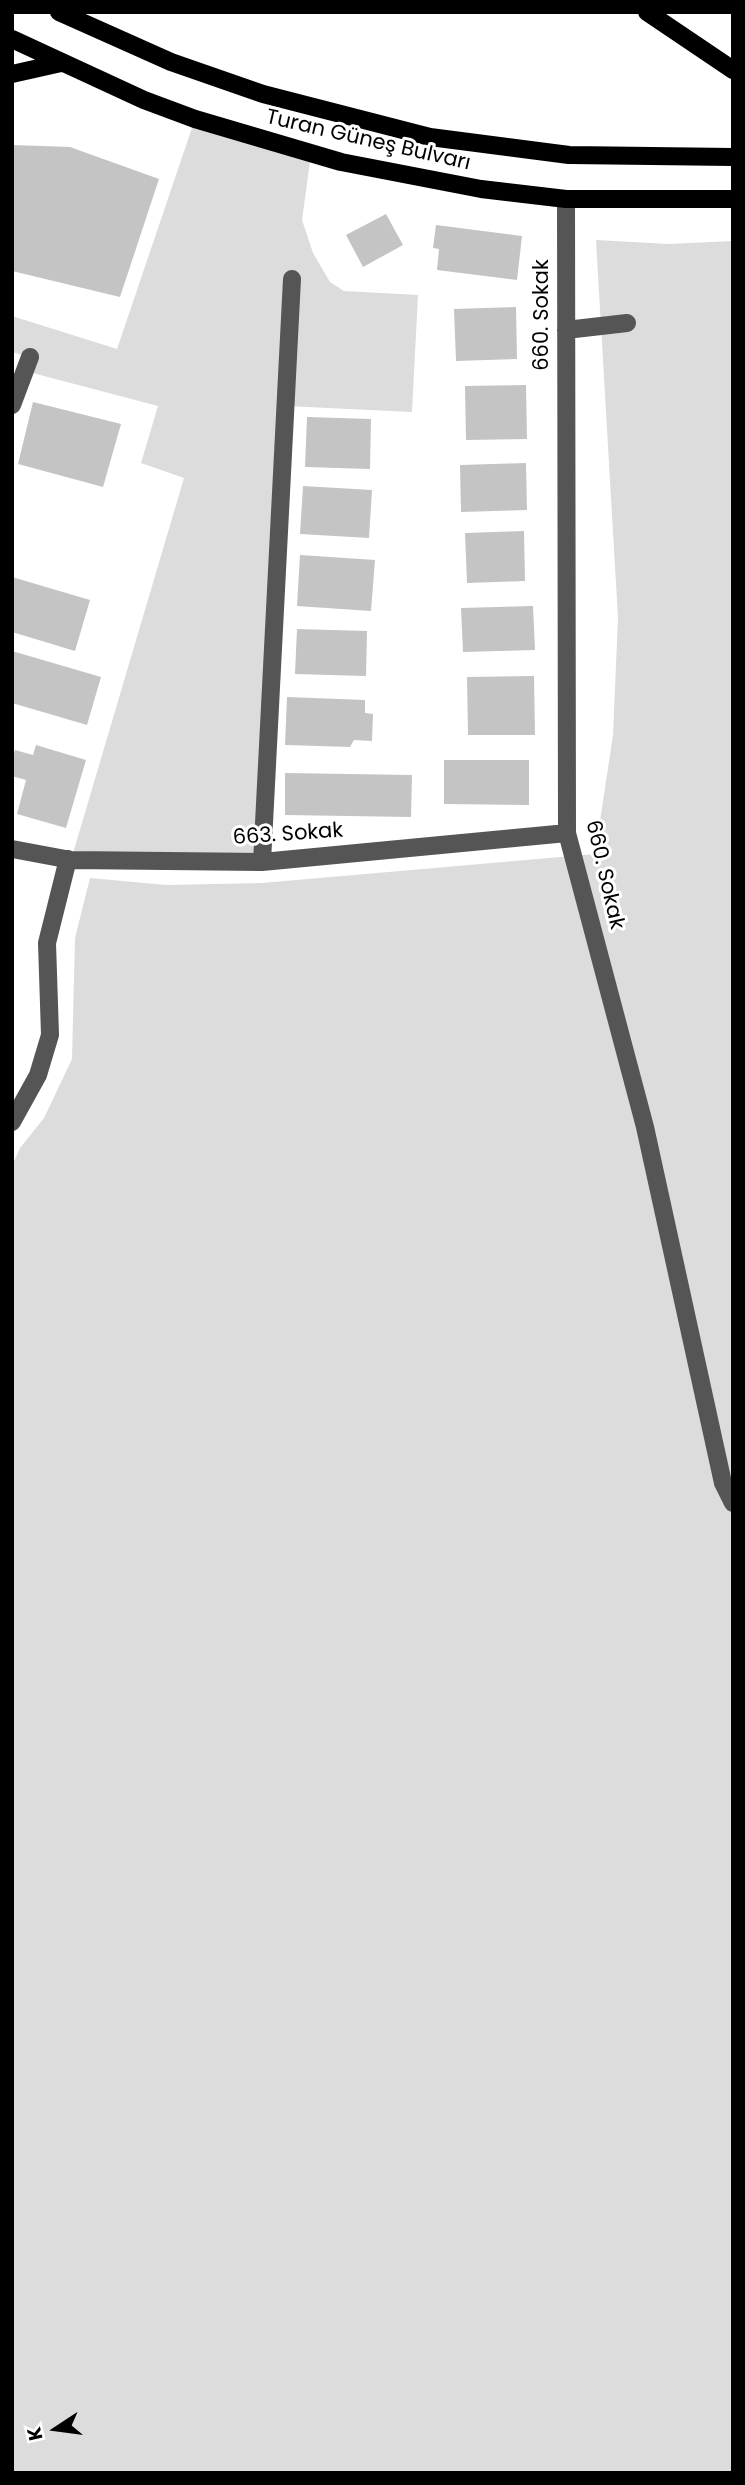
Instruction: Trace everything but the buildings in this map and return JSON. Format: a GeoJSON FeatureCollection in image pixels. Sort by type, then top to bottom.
{"type":"FeatureCollection","features":[{"type":"Feature","properties":{"kind":"main road","name":"Turan Güneş Bulvarı"},"geometry":{"type":"LineString","coordinates":[[59,12],[171,62],[263,94],[430,137],[569,155],[733,157]]}},
{"type":"Feature","properties":{"kind":"main road"},"geometry":{"type":"LineString","coordinates":[[648,12],[733,70]]}},
{"type":"Feature","properties":{"kind":"main road","name":"Turan Güneş Bulvarı"},"geometry":{"type":"LineString","coordinates":[[12,39],[61,63],[195,119],[311,154],[467,187],[566,199],[733,199]]}},
{"type":"Feature","properties":{"kind":"main road"},"geometry":{"type":"LineString","coordinates":[[12,74],[61,63]]}},
{"type":"Feature","properties":{"kind":"street","name":"660. Sokak"},"geometry":{"type":"LineString","coordinates":[[566,199],[567,833],[645,1127],[723,1483],[733,1503]]}},
{"type":"Feature","properties":{"kind":"street"},"geometry":{"type":"LineString","coordinates":[[262,862],[292,279]]}},
{"type":"Feature","properties":{"kind":"street"},"geometry":{"type":"LineString","coordinates":[[566,330],[627,323]]}},
{"type":"Feature","properties":{"kind":"street"},"geometry":{"type":"LineString","coordinates":[[12,405],[30,357]]}},
{"type":"Feature","properties":{"kind":"street","name":"663. Sokak"},"geometry":{"type":"LineString","coordinates":[[12,849],[68,859],[262,862],[567,833]]}},
{"type":"Feature","properties":{"kind":"street"},"geometry":{"type":"LineString","coordinates":[[12,1122],[38,1075],[50,1035],[47,943],[68,859]]}},
{"type":"Feature","properties":{"kind":"shaded area"},"geometry":{"type":"Polygon","coordinates":[[[195,119],[311,154],[302,220],[313,253],[330,282],[344,291],[418,295],[412,412],[286,406],[262,862],[71,860],[184,478],[141,463],[158,406],[25,371],[30,357],[12,352],[12,316],[117,349],[195,119]]]}},
{"type":"Feature","properties":{"kind":"shaded area"},"geometry":{"type":"Polygon","coordinates":[[[596,240],[669,244],[733,241],[733,2473],[12,2473],[12,1166],[20,1148],[44,1118],[72,1059],[75,938],[90,878],[166,885],[262,883],[595,854],[613,735],[618,618],[596,240]]]}}]}
